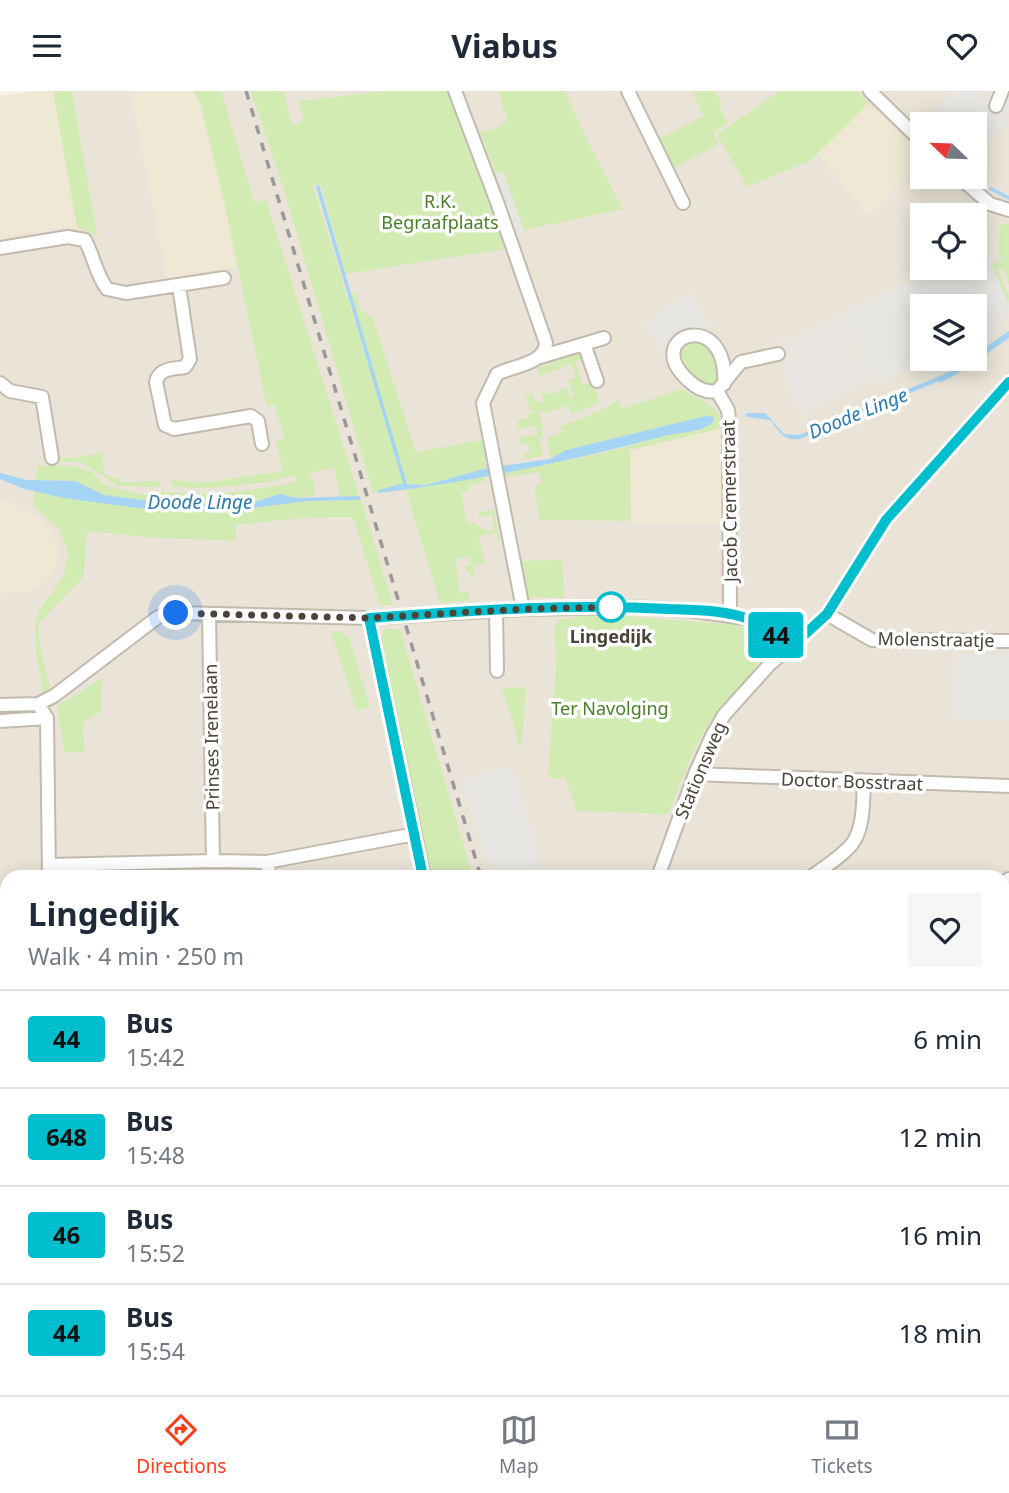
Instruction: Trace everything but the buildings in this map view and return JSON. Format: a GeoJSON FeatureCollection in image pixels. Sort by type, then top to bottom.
{"type":"FeatureCollection","features":[{"type":"Feature","properties":{"kind":"street"},"geometry":{"type":"LineString","coordinates":[[455,91],[545,341],[546,349],[540,358]]}},
{"type":"Feature","properties":{"kind":"street"},"geometry":{"type":"LineString","coordinates":[[628,91],[683,203]]}},
{"type":"Feature","properties":{"kind":"street"},"geometry":{"type":"LineString","coordinates":[[870,91],[910,130]]}},
{"type":"Feature","properties":{"kind":"street"},"geometry":{"type":"LineString","coordinates":[[996,106],[1002,91]]}},
{"type":"Feature","properties":{"kind":"street"},"geometry":{"type":"LineString","coordinates":[[973,189],[990,204],[1009,210]]}},
{"type":"Feature","properties":{"kind":"street"},"geometry":{"type":"LineString","coordinates":[[0,248],[68,237],[85,240],[92,252],[99,279],[107,289],[126,293],[224,278]]}},
{"type":"Feature","properties":{"kind":"street"},"geometry":{"type":"LineString","coordinates":[[179,286],[190,359],[185,367],[162,372],[157,376],[165,425],[174,429],[251,417],[258,421],[262,444]]}},
{"type":"Feature","properties":{"kind":"street","name":"Jacob Cremerstraat"},"geometry":{"type":"LineString","coordinates":[[721,388],[708,392],[683,375],[674,356],[674,349],[685,337],[696,334],[711,341],[721,361],[721,388],[729,419],[730,615]]}},
{"type":"Feature","properties":{"kind":"street"},"geometry":{"type":"LineString","coordinates":[[523,609],[483,406],[485,397],[499,372],[604,338]]}},
{"type":"Feature","properties":{"kind":"street"},"geometry":{"type":"LineString","coordinates":[[584,344],[597,381]]}},
{"type":"Feature","properties":{"kind":"street"},"geometry":{"type":"LineString","coordinates":[[721,388],[741,362],[778,354]]}},
{"type":"Feature","properties":{"kind":"street","name":"Stationsweg"},"geometry":{"type":"LineString","coordinates":[[661,870],[695,774],[724,715],[770,664],[827,614],[886,520],[1009,382]]}},
{"type":"Feature","properties":{"kind":"street"},"geometry":{"type":"LineString","coordinates":[[0,383],[10,391],[42,397],[52,458]]}},
{"type":"Feature","properties":{"kind":"street"},"geometry":{"type":"LineString","coordinates":[[0,705],[38,704],[54,696],[158,617],[176,613],[369,618],[523,609],[631,607],[688,610],[730,615],[761,624],[791,647]]}},
{"type":"Feature","properties":{"kind":"street"},"geometry":{"type":"LineString","coordinates":[[496,611],[498,671]]}},
{"type":"Feature","properties":{"kind":"street","name":"Prinses Irenelaan"},"geometry":{"type":"LineString","coordinates":[[209,614],[213,861]]}},
{"type":"Feature","properties":{"kind":"street","name":"Molenstraatje"},"geometry":{"type":"LineString","coordinates":[[827,614],[872,640],[1009,641]]}},
{"type":"Feature","properties":{"kind":"street"},"geometry":{"type":"LineString","coordinates":[[369,618],[423,870]]}},
{"type":"Feature","properties":{"kind":"street"},"geometry":{"type":"LineString","coordinates":[[38,704],[47,718],[49,870]]}},
{"type":"Feature","properties":{"kind":"street"},"geometry":{"type":"LineString","coordinates":[[0,721],[47,718]]}},
{"type":"Feature","properties":{"kind":"street","name":"Doctor Bosstraat"},"geometry":{"type":"LineString","coordinates":[[695,774],[1009,786]]}},
{"type":"Feature","properties":{"kind":"street"},"geometry":{"type":"LineString","coordinates":[[820,870],[853,843],[858,832],[864,781]]}},
{"type":"Feature","properties":{"kind":"street"},"geometry":{"type":"LineString","coordinates":[[65,870],[213,861],[267,862],[415,834]]}},
{"type":"Feature","properties":{"kind":"street"},"geometry":{"type":"LineString","coordinates":[[267,862],[269,870]]}},
{"type":"Feature","properties":{"kind":"shaded area"},"geometry":{"type":"Polygon","coordinates":[[[36,91],[72,91],[97,236],[83,228],[63,227],[0,238],[0,96],[36,91]]]}},
{"type":"Feature","properties":{"kind":"shaded area"},"geometry":{"type":"Polygon","coordinates":[[[58,91],[1009,91],[1009,870],[0,870],[0,98],[58,91]]]}},
{"type":"Feature","properties":{"kind":"shaded area"},"geometry":{"type":"Polygon","coordinates":[[[130,91],[197,91],[225,200],[237,268],[167,279],[130,91]]]}},
{"type":"Feature","properties":{"kind":"shaded area"},"geometry":{"type":"Polygon","coordinates":[[[954,91],[980,91],[997,107],[1009,96],[1009,109],[1004,115],[1009,120],[987,144],[987,112],[934,112],[954,91]]]}},
{"type":"Feature","properties":{"kind":"shaded area"},"geometry":{"type":"Polygon","coordinates":[[[868,103],[910,144],[910,175],[868,216],[817,153],[868,103]]]}},
{"type":"Feature","properties":{"kind":"shaded area"},"geometry":{"type":"Polygon","coordinates":[[[503,172],[524,230],[515,233],[494,175],[503,172]]]}},
{"type":"Feature","properties":{"kind":"shaded area"},"geometry":{"type":"Polygon","coordinates":[[[989,258],[1009,306],[1009,313],[994,325],[997,333],[987,337],[987,294],[910,294],[910,369],[873,384],[843,311],[916,280],[987,280],[989,258]]]}},
{"type":"Feature","properties":{"kind":"shaded area"},"geometry":{"type":"Polygon","coordinates":[[[690,292],[709,324],[660,348],[653,333],[643,326],[654,322],[653,318],[662,310],[690,292]]]}},
{"type":"Feature","properties":{"kind":"shaded area"},"geometry":{"type":"Polygon","coordinates":[[[841,316],[869,381],[799,414],[776,343],[841,316]]]}},
{"type":"Feature","properties":{"kind":"shaded area"},"geometry":{"type":"Polygon","coordinates":[[[722,428],[723,525],[631,523],[630,450],[722,428]]]}},
{"type":"Feature","properties":{"kind":"shaded area"},"geometry":{"type":"Polygon","coordinates":[[[0,501],[18,504],[39,518],[53,532],[59,552],[54,570],[45,583],[32,590],[0,593],[0,501]]]}},
{"type":"Feature","properties":{"kind":"shaded area"},"geometry":{"type":"Polygon","coordinates":[[[957,654],[1009,654],[1009,719],[955,719],[957,654]]]}},
{"type":"Feature","properties":{"kind":"shaded area"},"geometry":{"type":"Polygon","coordinates":[[[511,766],[542,870],[490,870],[462,781],[511,766]]]}},
{"type":"Feature","properties":{"kind":"green space"},"geometry":{"type":"Polygon","coordinates":[[[53,91],[72,91],[97,236],[77,227],[53,91]]]}},
{"type":"Feature","properties":{"kind":"green space"},"geometry":{"type":"Polygon","coordinates":[[[193,91],[221,91],[254,202],[266,200],[359,496],[340,497],[334,468],[307,473],[315,487],[313,496],[297,498],[280,494],[240,504],[226,500],[210,504],[174,504],[104,495],[75,481],[35,480],[38,466],[72,466],[92,472],[101,482],[111,487],[145,495],[168,492],[230,493],[295,481],[297,476],[218,487],[171,486],[171,479],[202,483],[283,471],[276,441],[284,438],[275,405],[267,407],[224,201],[200,102],[193,91]]]}},
{"type":"Feature","properties":{"kind":"green space","name":"R.K. Begraafplaats"},"geometry":{"type":"Polygon","coordinates":[[[251,91],[284,91],[292,126],[304,120],[299,101],[387,91],[448,91],[505,249],[345,274],[321,185],[313,185],[376,390],[350,295],[355,293],[360,309],[373,319],[416,452],[482,440],[487,468],[426,485],[400,484],[373,493],[284,190],[251,91]]]}},
{"type":"Feature","properties":{"kind":"green space"},"geometry":{"type":"Polygon","coordinates":[[[498,91],[565,91],[623,209],[524,230],[503,172],[496,174],[480,132],[501,127],[500,124],[508,120],[498,91]]]}},
{"type":"Feature","properties":{"kind":"green space"},"geometry":{"type":"Polygon","coordinates":[[[692,91],[715,91],[722,105],[719,107],[728,122],[713,133],[719,144],[673,169],[657,140],[704,116],[692,91]]]}},
{"type":"Feature","properties":{"kind":"green space"},"geometry":{"type":"Polygon","coordinates":[[[780,91],[857,91],[868,103],[811,160],[747,187],[717,134],[780,91]]]}},
{"type":"Feature","properties":{"kind":"green space"},"geometry":{"type":"Polygon","coordinates":[[[1009,223],[1009,285],[1003,269],[998,271],[1009,296],[1008,306],[991,269],[992,265],[1002,260],[999,253],[1000,225],[1009,223]]]}},
{"type":"Feature","properties":{"kind":"green space"},"geometry":{"type":"Polygon","coordinates":[[[692,339],[708,344],[717,363],[720,380],[715,387],[692,377],[678,355],[681,346],[692,339]]]}},
{"type":"Feature","properties":{"kind":"green space"},"geometry":{"type":"Polygon","coordinates":[[[579,352],[584,358],[575,362],[583,385],[592,382],[598,403],[572,414],[568,405],[545,414],[543,410],[539,412],[544,428],[543,437],[539,438],[543,456],[524,459],[523,454],[529,453],[529,444],[521,445],[520,437],[537,435],[536,425],[518,429],[517,420],[529,418],[528,413],[536,412],[530,409],[525,396],[533,393],[535,401],[541,403],[544,402],[541,391],[544,389],[547,395],[567,388],[570,398],[574,397],[568,380],[576,377],[571,364],[540,376],[537,368],[579,352]]]}},
{"type":"Feature","properties":{"kind":"green space"},"geometry":{"type":"Polygon","coordinates":[[[681,389],[714,408],[722,428],[630,450],[631,521],[539,520],[535,486],[541,484],[540,472],[504,478],[504,472],[584,457],[643,442],[673,432],[706,416],[566,450],[551,458],[547,438],[562,432],[560,427],[600,411],[618,400],[622,409],[681,389]]]}},
{"type":"Feature","properties":{"kind":"green space"},"geometry":{"type":"Polygon","coordinates":[[[102,453],[104,474],[128,483],[160,481],[159,487],[118,486],[81,462],[55,461],[55,458],[102,453]]]}},
{"type":"Feature","properties":{"kind":"green space"},"geometry":{"type":"Polygon","coordinates":[[[485,475],[485,481],[469,485],[469,490],[461,492],[467,524],[475,522],[480,529],[484,528],[485,532],[494,530],[492,514],[480,517],[479,512],[494,510],[500,541],[496,533],[479,536],[480,542],[477,545],[481,545],[483,553],[479,556],[483,556],[485,563],[473,565],[475,578],[466,573],[465,566],[471,565],[469,557],[456,559],[459,593],[468,592],[470,601],[440,603],[406,490],[485,475]]]}},
{"type":"Feature","properties":{"kind":"green space"},"geometry":{"type":"Polygon","coordinates":[[[34,491],[114,505],[180,512],[220,512],[306,501],[361,500],[393,605],[380,606],[351,517],[303,518],[236,525],[236,541],[144,537],[87,531],[84,576],[38,624],[41,653],[51,690],[43,694],[35,627],[39,611],[64,576],[68,551],[58,528],[33,506],[34,491]]]}},
{"type":"Feature","properties":{"kind":"green space"},"geometry":{"type":"Polygon","coordinates":[[[562,560],[564,598],[527,597],[521,561],[562,560]]]}},
{"type":"Feature","properties":{"kind":"green space","name":"Ter Navolging"},"geometry":{"type":"Polygon","coordinates":[[[599,614],[734,625],[749,631],[760,648],[754,669],[720,709],[700,738],[668,814],[577,811],[565,778],[548,778],[557,650],[554,628],[559,620],[599,614]]]}},
{"type":"Feature","properties":{"kind":"green space"},"geometry":{"type":"Polygon","coordinates":[[[385,629],[400,629],[471,870],[429,870],[379,638],[385,629]]]}},
{"type":"Feature","properties":{"kind":"green space"},"geometry":{"type":"Polygon","coordinates":[[[331,631],[342,632],[350,641],[370,707],[356,710],[331,631]]]}},
{"type":"Feature","properties":{"kind":"green space"},"geometry":{"type":"Polygon","coordinates":[[[102,678],[102,711],[82,723],[85,751],[64,753],[57,706],[102,678]]]}},
{"type":"Feature","properties":{"kind":"green space"},"geometry":{"type":"Polygon","coordinates":[[[526,687],[521,750],[502,688],[526,687]]]}},
{"type":"Feature","properties":{"kind":"water"},"geometry":{"type":"Polygon","coordinates":[[[1009,331],[1009,338],[987,354],[987,346],[1009,331]]]}},
{"type":"Feature","properties":{"kind":"water"},"geometry":{"type":"Polygon","coordinates":[[[962,371],[940,383],[939,381],[800,439],[786,437],[770,420],[745,415],[765,413],[784,434],[799,435],[949,372],[962,371]]]}},
{"type":"Feature","properties":{"kind":"water"},"geometry":{"type":"Polygon","coordinates":[[[706,416],[713,417],[714,421],[704,428],[558,462],[450,483],[377,491],[400,484],[426,485],[487,468],[550,459],[566,450],[706,416]]]}},
{"type":"Feature","properties":{"kind":"water"},"geometry":{"type":"Polygon","coordinates":[[[0,473],[27,480],[75,481],[104,495],[174,504],[210,504],[226,500],[240,504],[280,494],[297,498],[359,496],[361,500],[306,501],[220,512],[154,510],[64,498],[24,489],[0,479],[0,473]]]}},
{"type":"Feature","properties":{"kind":"waterway"},"geometry":{"type":"LineString","coordinates":[[318,187],[406,487]]}},
{"type":"Feature","properties":{"kind":"waterway","name":"Doode Linge"},"geometry":{"type":"LineString","coordinates":[[991,189],[1009,198]]}},
{"type":"Feature","properties":{"kind":"railway"},"geometry":{"type":"LineString","coordinates":[[246,91],[479,870]]}},
{"type":"Feature","properties":{"kind":"bus line","name":"44"},"geometry":{"type":"LineString","coordinates":[[422,870],[369,618],[523,609],[631,607],[688,610],[751,619],[791,647],[827,614],[886,520],[1009,382]]}},
{"type":"Feature","properties":{"kind":"place","name":"Lingedijk"},"geometry":{"type":"Point","coordinates":[611,607]}},
{"type":"Feature","properties":{"kind":"route"},"geometry":{"type":"LineString","coordinates":[[176,613],[369,618],[523,609],[615,607],[611,607]]}}]}
